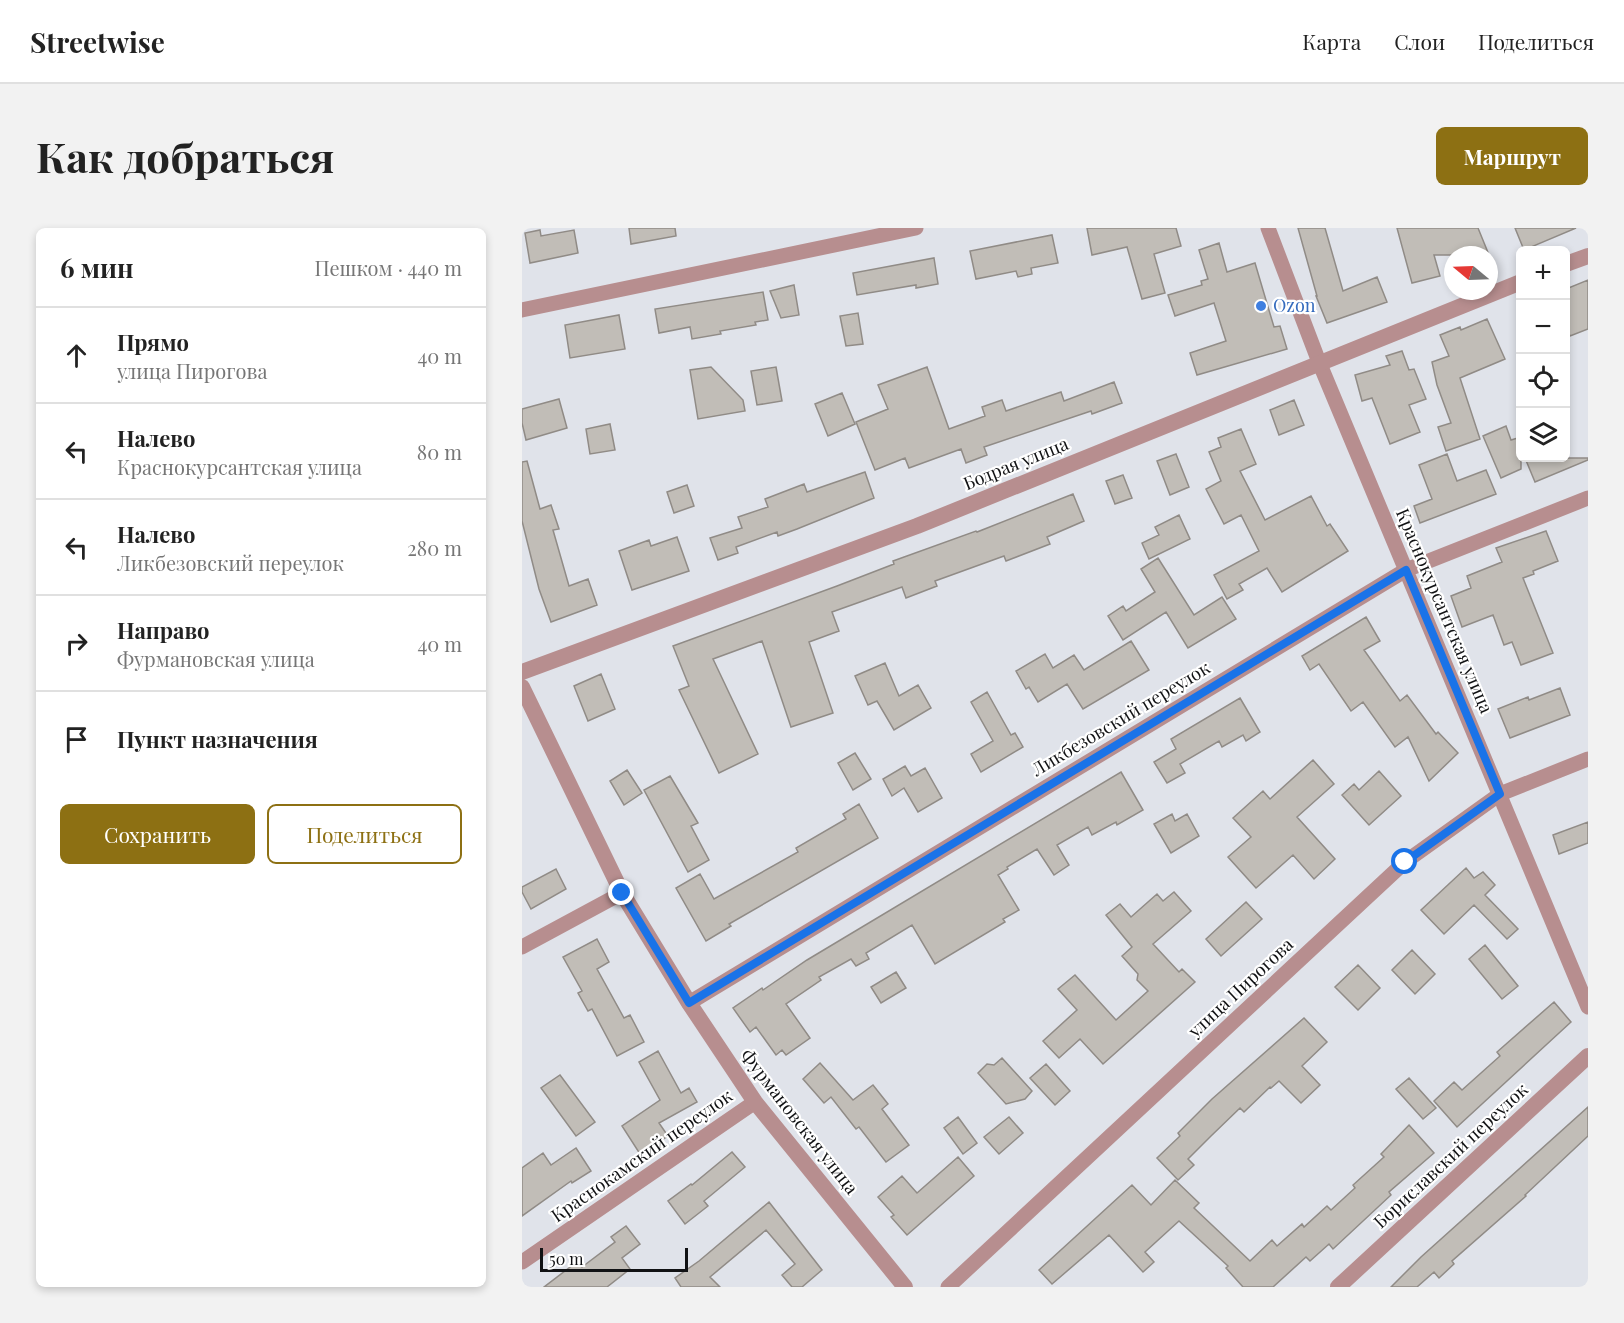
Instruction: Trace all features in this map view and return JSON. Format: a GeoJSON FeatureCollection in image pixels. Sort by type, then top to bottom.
{"type":"FeatureCollection","features":[{"type":"Feature","properties":{"kind":"street"},"geometry":{"type":"LineString","coordinates":[[522,310],[916,228]]}},
{"type":"Feature","properties":{"kind":"street","name":"Краснокурсантская улица"},"geometry":{"type":"LineString","coordinates":[[1268,228],[1319,362],[1588,1007]]}},
{"type":"Feature","properties":{"kind":"street"},"geometry":{"type":"LineString","coordinates":[[1570,263],[1588,256]]}},
{"type":"Feature","properties":{"kind":"street","name":"Бодрая улица"},"geometry":{"type":"LineString","coordinates":[[522,672],[917,526],[1516,284]]}},
{"type":"Feature","properties":{"kind":"street","name":"Ликбезовский переулок"},"geometry":{"type":"LineString","coordinates":[[689,1003],[1406,570],[1588,498]]}},
{"type":"Feature","properties":{"kind":"street","name":"Фурмановская улица"},"geometry":{"type":"LineString","coordinates":[[522,687],[622,893],[689,1003],[755,1102],[905,1287]]}},
{"type":"Feature","properties":{"kind":"street","name":"улица Пирогова"},"geometry":{"type":"LineString","coordinates":[[948,1287],[1405,862],[1500,794],[1588,759]]}},
{"type":"Feature","properties":{"kind":"street"},"geometry":{"type":"LineString","coordinates":[[522,947],[622,893]]}},
{"type":"Feature","properties":{"kind":"street","name":"Бориславский переулок"},"geometry":{"type":"LineString","coordinates":[[1340,1286],[1588,1056]]}},
{"type":"Feature","properties":{"kind":"street","name":"Краснокамский переулок"},"geometry":{"type":"LineString","coordinates":[[522,1262],[755,1102]]}},
{"type":"Feature","properties":{"kind":"building"},"geometry":{"type":"Polygon","coordinates":[[[629,228],[675,228],[676,236],[631,244],[629,228]]]}},
{"type":"Feature","properties":{"kind":"building"},"geometry":{"type":"Polygon","coordinates":[[[1087,228],[1176,228],[1181,246],[1154,254],[1165,293],[1142,299],[1127,247],[1092,255],[1087,228]]]}},
{"type":"Feature","properties":{"kind":"building"},"geometry":{"type":"Polygon","coordinates":[[[1298,228],[1325,228],[1343,291],[1377,277],[1387,302],[1327,323],[1316,296],[1298,228]]]}},
{"type":"Feature","properties":{"kind":"building"},"geometry":{"type":"Polygon","coordinates":[[[1397,228],[1478,228],[1485,246],[1444,246],[1444,255],[1434,255],[1440,276],[1412,283],[1397,228]]]}},
{"type":"Feature","properties":{"kind":"building"},"geometry":{"type":"Polygon","coordinates":[[[1515,228],[1576,228],[1533,246],[1522,246],[1515,228]]]}},
{"type":"Feature","properties":{"kind":"building"},"geometry":{"type":"Polygon","coordinates":[[[540,230],[541,236],[574,230],[578,253],[530,263],[525,233],[540,230]]]}},
{"type":"Feature","properties":{"kind":"building"},"geometry":{"type":"Polygon","coordinates":[[[1052,235],[1058,263],[1031,268],[1032,274],[1018,277],[1016,271],[976,279],[970,251],[1052,235]]]}},
{"type":"Feature","properties":{"kind":"building"},"geometry":{"type":"Polygon","coordinates":[[[1219,243],[1227,272],[1255,263],[1274,327],[1280,326],[1287,349],[1197,375],[1190,353],[1226,341],[1214,303],[1175,316],[1168,295],[1202,285],[1201,281],[1208,279],[1199,250],[1219,243]]]}},
{"type":"Feature","properties":{"kind":"building"},"geometry":{"type":"Polygon","coordinates":[[[934,258],[938,284],[916,288],[916,285],[857,295],[853,273],[934,258]]]}},
{"type":"Feature","properties":{"kind":"building"},"geometry":{"type":"Polygon","coordinates":[[[1588,280],[1588,329],[1570,336],[1570,300],[1570,287],[1588,280]]]}},
{"type":"Feature","properties":{"kind":"building"},"geometry":{"type":"Polygon","coordinates":[[[794,285],[799,315],[781,318],[770,291],[794,285]]]}},
{"type":"Feature","properties":{"kind":"building"},"geometry":{"type":"Polygon","coordinates":[[[763,292],[768,320],[755,322],[756,325],[720,331],[721,334],[692,339],[690,327],[659,333],[655,309],[763,292]]]}},
{"type":"Feature","properties":{"kind":"building"},"geometry":{"type":"Polygon","coordinates":[[[858,313],[863,344],[846,346],[840,316],[858,313]]]}},
{"type":"Feature","properties":{"kind":"building"},"geometry":{"type":"Polygon","coordinates":[[[619,315],[625,349],[570,358],[565,325],[619,315]]]}},
{"type":"Feature","properties":{"kind":"building"},"geometry":{"type":"Polygon","coordinates":[[[1487,319],[1505,359],[1460,378],[1480,439],[1446,451],[1438,427],[1451,423],[1437,385],[1432,362],[1449,356],[1440,335],[1460,327],[1461,330],[1487,319]]]}},
{"type":"Feature","properties":{"kind":"building"},"geometry":{"type":"Polygon","coordinates":[[[1402,351],[1409,370],[1414,369],[1426,399],[1409,405],[1420,432],[1390,444],[1372,398],[1362,401],[1355,375],[1390,365],[1386,356],[1402,351]]]}},
{"type":"Feature","properties":{"kind":"building"},"geometry":{"type":"Polygon","coordinates":[[[711,367],[743,400],[745,411],[698,419],[690,370],[711,367]]]}},
{"type":"Feature","properties":{"kind":"building"},"geometry":{"type":"Polygon","coordinates":[[[776,367],[782,401],[757,405],[751,371],[776,367]]]}},
{"type":"Feature","properties":{"kind":"building"},"geometry":{"type":"Polygon","coordinates":[[[927,367],[949,429],[985,416],[982,407],[1002,400],[1006,411],[1061,392],[1064,401],[1114,382],[1122,403],[984,447],[987,455],[966,463],[961,449],[909,468],[905,458],[875,470],[856,422],[888,409],[878,385],[927,367]]]}},
{"type":"Feature","properties":{"kind":"building"},"geometry":{"type":"Polygon","coordinates":[[[842,393],[855,424],[828,436],[815,404],[842,393]]]}},
{"type":"Feature","properties":{"kind":"building"},"geometry":{"type":"Polygon","coordinates":[[[559,399],[567,428],[526,440],[522,409],[559,399]]]}},
{"type":"Feature","properties":{"kind":"building"},"geometry":{"type":"Polygon","coordinates":[[[1294,400],[1304,425],[1279,435],[1270,410],[1294,400]]]}},
{"type":"Feature","properties":{"kind":"building"},"geometry":{"type":"Polygon","coordinates":[[[610,424],[615,450],[590,454],[586,429],[610,424]]]}},
{"type":"Feature","properties":{"kind":"building"},"geometry":{"type":"Polygon","coordinates":[[[1506,426],[1511,440],[1516,438],[1516,462],[1521,462],[1521,469],[1501,478],[1483,436],[1506,426]]]}},
{"type":"Feature","properties":{"kind":"building"},"geometry":{"type":"Polygon","coordinates":[[[1241,429],[1256,464],[1240,471],[1265,520],[1311,496],[1327,526],[1330,524],[1348,551],[1282,592],[1267,568],[1239,584],[1243,590],[1227,599],[1214,575],[1259,551],[1241,515],[1224,524],[1206,489],[1221,481],[1209,452],[1221,447],[1218,438],[1241,429]]]}},
{"type":"Feature","properties":{"kind":"building"},"geometry":{"type":"Polygon","coordinates":[[[1176,454],[1189,487],[1170,495],[1157,461],[1176,454]]]}},
{"type":"Feature","properties":{"kind":"building"},"geometry":{"type":"Polygon","coordinates":[[[1447,454],[1457,481],[1486,470],[1496,494],[1420,523],[1414,506],[1432,499],[1419,465],[1447,454]]]}},
{"type":"Feature","properties":{"kind":"building"},"geometry":{"type":"Polygon","coordinates":[[[1570,458],[1588,458],[1588,460],[1535,482],[1527,462],[1570,462],[1570,458]]]}},
{"type":"Feature","properties":{"kind":"building"},"geometry":{"type":"Polygon","coordinates":[[[527,461],[540,509],[551,505],[559,529],[553,530],[569,586],[588,579],[597,605],[551,622],[539,589],[522,521],[522,462],[527,461]]]}},
{"type":"Feature","properties":{"kind":"building"},"geometry":{"type":"Polygon","coordinates":[[[865,472],[874,498],[778,536],[777,532],[736,547],[738,553],[718,560],[710,538],[742,528],[738,517],[768,507],[765,499],[804,484],[807,492],[865,472]]]}},
{"type":"Feature","properties":{"kind":"building"},"geometry":{"type":"Polygon","coordinates":[[[1123,475],[1132,498],[1115,504],[1106,481],[1123,475]]]}},
{"type":"Feature","properties":{"kind":"building"},"geometry":{"type":"Polygon","coordinates":[[[687,485],[694,506],[674,513],[667,492],[687,485]]]}},
{"type":"Feature","properties":{"kind":"building"},"geometry":{"type":"Polygon","coordinates":[[[1073,494],[1084,521],[1047,537],[1050,544],[1006,561],[1004,556],[935,581],[937,586],[906,598],[902,587],[832,612],[839,631],[809,642],[833,713],[791,727],[762,641],[713,659],[758,754],[719,773],[679,690],[689,686],[673,646],[837,586],[894,564],[893,561],[977,532],[1073,494]]]}},
{"type":"Feature","properties":{"kind":"building"},"geometry":{"type":"Polygon","coordinates":[[[1179,515],[1190,539],[1149,559],[1142,543],[1159,535],[1155,527],[1179,515]]]}},
{"type":"Feature","properties":{"kind":"building"},"geometry":{"type":"Polygon","coordinates":[[[1546,531],[1558,561],[1533,571],[1534,574],[1523,578],[1553,653],[1521,665],[1512,642],[1504,645],[1493,615],[1462,627],[1451,596],[1471,588],[1467,576],[1502,562],[1496,548],[1546,531]]]}},
{"type":"Feature","properties":{"kind":"building"},"geometry":{"type":"Polygon","coordinates":[[[677,537],[689,571],[632,590],[619,551],[649,540],[651,546],[677,537]]]}},
{"type":"Feature","properties":{"kind":"building"},"geometry":{"type":"Polygon","coordinates":[[[1158,558],[1194,615],[1222,597],[1236,619],[1188,648],[1166,612],[1123,640],[1108,616],[1123,606],[1126,611],[1155,592],[1141,569],[1158,558]]]}},
{"type":"Feature","properties":{"kind":"building"},"geometry":{"type":"Polygon","coordinates":[[[1366,617],[1380,641],[1364,650],[1400,701],[1407,695],[1436,734],[1438,732],[1458,753],[1429,781],[1408,737],[1395,747],[1363,702],[1351,711],[1319,664],[1310,670],[1302,656],[1366,617]]]}},
{"type":"Feature","properties":{"kind":"building"},"geometry":{"type":"Polygon","coordinates":[[[1131,641],[1149,670],[1083,709],[1067,684],[1038,702],[1029,687],[1026,689],[1016,671],[1045,654],[1053,668],[1074,655],[1084,670],[1131,641]]]}},
{"type":"Feature","properties":{"kind":"building"},"geometry":{"type":"Polygon","coordinates":[[[885,663],[899,696],[918,685],[931,708],[894,730],[877,701],[868,705],[855,676],[885,663]]]}},
{"type":"Feature","properties":{"kind":"building"},"geometry":{"type":"Polygon","coordinates":[[[601,674],[615,709],[588,721],[574,686],[601,674]]]}},
{"type":"Feature","properties":{"kind":"building"},"geometry":{"type":"Polygon","coordinates":[[[1560,688],[1570,715],[1510,738],[1498,709],[1560,688]]]}},
{"type":"Feature","properties":{"kind":"building"},"geometry":{"type":"Polygon","coordinates":[[[987,692],[1011,735],[1015,733],[1023,747],[981,772],[971,754],[993,741],[971,702],[987,692]]]}},
{"type":"Feature","properties":{"kind":"building"},"geometry":{"type":"Polygon","coordinates":[[[1240,698],[1260,732],[1246,741],[1243,735],[1222,747],[1219,741],[1180,764],[1185,773],[1167,783],[1154,762],[1176,749],[1171,739],[1240,698]]]}},
{"type":"Feature","properties":{"kind":"building"},"geometry":{"type":"Polygon","coordinates":[[[855,753],[871,779],[853,790],[838,763],[855,753]]]}},
{"type":"Feature","properties":{"kind":"building"},"geometry":{"type":"Polygon","coordinates":[[[1313,760],[1334,784],[1297,817],[1335,859],[1314,879],[1293,855],[1256,888],[1228,857],[1251,837],[1233,818],[1263,791],[1270,799],[1313,760]]]}},
{"type":"Feature","properties":{"kind":"building"},"geometry":{"type":"Polygon","coordinates":[[[905,766],[911,776],[925,768],[942,798],[918,812],[904,788],[892,796],[883,779],[905,766]]]}},
{"type":"Feature","properties":{"kind":"building"},"geometry":{"type":"Polygon","coordinates":[[[627,770],[642,793],[624,805],[610,781],[627,770]]]}},
{"type":"Feature","properties":{"kind":"building"},"geometry":{"type":"Polygon","coordinates":[[[1379,771],[1401,796],[1369,825],[1342,795],[1354,784],[1359,790],[1379,771]]]}},
{"type":"Feature","properties":{"kind":"building"},"geometry":{"type":"Polygon","coordinates":[[[1121,772],[1143,810],[1117,825],[1116,822],[1092,835],[1088,827],[1057,845],[1069,865],[1054,875],[1037,849],[1007,867],[1008,869],[998,875],[1019,910],[1003,919],[1005,922],[935,964],[912,925],[866,953],[869,959],[856,966],[851,959],[819,977],[821,980],[786,1004],[810,1038],[786,1055],[782,1050],[776,1055],[756,1027],[750,1032],[733,1008],[807,960],[1121,772]]]}},
{"type":"Feature","properties":{"kind":"building"},"geometry":{"type":"Polygon","coordinates":[[[670,776],[698,823],[691,826],[709,860],[688,872],[644,790],[670,776]]]}},
{"type":"Feature","properties":{"kind":"building"},"geometry":{"type":"Polygon","coordinates":[[[859,804],[878,838],[729,924],[731,926],[706,941],[676,888],[700,874],[714,899],[798,852],[796,848],[846,819],[843,814],[859,804]]]}},
{"type":"Feature","properties":{"kind":"building"},"geometry":{"type":"Polygon","coordinates":[[[1172,814],[1175,821],[1187,814],[1199,836],[1171,853],[1154,824],[1172,814]]]}},
{"type":"Feature","properties":{"kind":"building"},"geometry":{"type":"Polygon","coordinates":[[[1588,822],[1588,843],[1559,854],[1553,835],[1588,822]]]}},
{"type":"Feature","properties":{"kind":"building"},"geometry":{"type":"Polygon","coordinates":[[[1466,868],[1474,878],[1483,872],[1495,885],[1485,895],[1518,929],[1507,939],[1474,905],[1444,934],[1421,910],[1466,868]]]}},
{"type":"Feature","properties":{"kind":"building"},"geometry":{"type":"Polygon","coordinates":[[[556,869],[566,889],[531,909],[522,892],[522,887],[556,869]]]}},
{"type":"Feature","properties":{"kind":"building"},"geometry":{"type":"Polygon","coordinates":[[[1174,892],[1191,911],[1153,944],[1179,972],[1182,969],[1195,982],[1103,1064],[1080,1039],[1059,1058],[1043,1041],[1077,1010],[1058,989],[1075,975],[1116,1020],[1148,991],[1137,980],[1138,974],[1122,956],[1132,947],[1106,915],[1120,904],[1131,917],[1157,894],[1163,901],[1174,892]]]}},
{"type":"Feature","properties":{"kind":"building"},"geometry":{"type":"Polygon","coordinates":[[[1246,902],[1262,919],[1221,956],[1206,939],[1246,902]]]}},
{"type":"Feature","properties":{"kind":"building"},"geometry":{"type":"Polygon","coordinates":[[[597,939],[609,962],[597,969],[624,1018],[630,1015],[644,1042],[617,1056],[592,1009],[588,1011],[578,993],[582,991],[563,957],[597,939]]]}},
{"type":"Feature","properties":{"kind":"building"},"geometry":{"type":"Polygon","coordinates":[[[1485,945],[1518,986],[1502,999],[1469,959],[1485,945]]]}},
{"type":"Feature","properties":{"kind":"building"},"geometry":{"type":"Polygon","coordinates":[[[1412,950],[1435,974],[1415,994],[1392,970],[1412,950]]]}},
{"type":"Feature","properties":{"kind":"building"},"geometry":{"type":"Polygon","coordinates":[[[1358,965],[1380,988],[1358,1010],[1335,987],[1358,965]]]}},
{"type":"Feature","properties":{"kind":"building"},"geometry":{"type":"Polygon","coordinates":[[[896,972],[906,988],[881,1003],[871,987],[896,972]]]}},
{"type":"Feature","properties":{"kind":"building"},"geometry":{"type":"Polygon","coordinates":[[[1554,1002],[1571,1022],[1457,1127],[1434,1101],[1454,1082],[1462,1090],[1500,1056],[1497,1052],[1554,1002]]]}},
{"type":"Feature","properties":{"kind":"building"},"geometry":{"type":"Polygon","coordinates":[[[1304,1018],[1327,1042],[1302,1066],[1320,1085],[1301,1103],[1279,1081],[1270,1087],[1244,1112],[1240,1108],[1188,1159],[1194,1165],[1178,1180],[1157,1158],[1180,1136],[1178,1133],[1212,1099],[1304,1018]]]}},
{"type":"Feature","properties":{"kind":"building"},"geometry":{"type":"Polygon","coordinates":[[[658,1051],[681,1093],[689,1088],[697,1102],[659,1123],[668,1136],[640,1154],[622,1126],[660,1100],[639,1062],[658,1051]]]}},
{"type":"Feature","properties":{"kind":"building"},"geometry":{"type":"Polygon","coordinates":[[[1002,1058],[1032,1091],[1025,1099],[1006,1104],[978,1073],[987,1064],[994,1065],[1002,1058]]]}},
{"type":"Feature","properties":{"kind":"building"},"geometry":{"type":"Polygon","coordinates":[[[820,1063],[853,1100],[873,1085],[888,1104],[882,1109],[909,1145],[886,1162],[859,1127],[856,1129],[831,1097],[824,1103],[803,1079],[820,1063]]]}},
{"type":"Feature","properties":{"kind":"building"},"geometry":{"type":"Polygon","coordinates":[[[1046,1064],[1070,1091],[1055,1105],[1030,1078],[1046,1064]]]}},
{"type":"Feature","properties":{"kind":"building"},"geometry":{"type":"Polygon","coordinates":[[[560,1075],[595,1122],[576,1136],[541,1088],[560,1075]]]}},
{"type":"Feature","properties":{"kind":"building"},"geometry":{"type":"Polygon","coordinates":[[[1409,1078],[1436,1108],[1423,1119],[1396,1089],[1409,1078]]]}},
{"type":"Feature","properties":{"kind":"building"},"geometry":{"type":"Polygon","coordinates":[[[1588,1107],[1588,1136],[1526,1196],[1452,1261],[1454,1264],[1439,1278],[1434,1272],[1417,1287],[1391,1287],[1421,1257],[1588,1107]]]}},
{"type":"Feature","properties":{"kind":"building"},"geometry":{"type":"Polygon","coordinates":[[[958,1117],[977,1143],[963,1154],[944,1128],[958,1117]]]}},
{"type":"Feature","properties":{"kind":"building"},"geometry":{"type":"Polygon","coordinates":[[[1009,1117],[1023,1133],[999,1154],[984,1137],[1009,1117]]]}},
{"type":"Feature","properties":{"kind":"building"},"geometry":{"type":"Polygon","coordinates":[[[1409,1125],[1434,1153],[1389,1192],[1391,1195],[1333,1249],[1329,1244],[1310,1261],[1306,1257],[1273,1287],[1243,1287],[1226,1268],[1228,1266],[1179,1221],[1145,1252],[1154,1262],[1143,1272],[1109,1235],[1052,1284],[1039,1270],[1132,1185],[1151,1205],[1175,1180],[1199,1203],[1194,1208],[1250,1261],[1272,1240],[1277,1246],[1302,1224],[1304,1227],[1327,1206],[1331,1210],[1355,1188],[1353,1185],[1384,1157],[1381,1154],[1409,1125]]]}},
{"type":"Feature","properties":{"kind":"building"},"geometry":{"type":"Polygon","coordinates":[[[576,1148],[591,1171],[572,1183],[571,1181],[522,1216],[522,1168],[543,1153],[551,1165],[576,1148]]]}},
{"type":"Feature","properties":{"kind":"building"},"geometry":{"type":"Polygon","coordinates":[[[732,1152],[745,1167],[704,1201],[708,1206],[685,1224],[668,1201],[692,1185],[732,1152]]]}},
{"type":"Feature","properties":{"kind":"building"},"geometry":{"type":"Polygon","coordinates":[[[958,1157],[974,1176],[907,1235],[878,1197],[902,1176],[917,1193],[958,1157]]]}},
{"type":"Feature","properties":{"kind":"building"},"geometry":{"type":"Polygon","coordinates":[[[769,1202],[822,1270],[802,1287],[792,1287],[782,1275],[795,1264],[766,1230],[710,1277],[720,1287],[681,1287],[675,1278],[699,1261],[769,1202]]]}},
{"type":"Feature","properties":{"kind":"building"},"geometry":{"type":"Polygon","coordinates":[[[626,1226],[640,1244],[622,1258],[630,1269],[607,1287],[544,1287],[578,1261],[582,1267],[615,1242],[611,1237],[626,1226]]]}},
{"type":"Feature","properties":{"kind":"place","name":"Ozon"},"geometry":{"type":"Point","coordinates":[1261,306]}},
{"type":"Feature","properties":{"kind":"route"},"geometry":{"type":"LineString","coordinates":[[622,893],[689,1003],[1406,570],[1500,794],[1405,862]]}}]}
